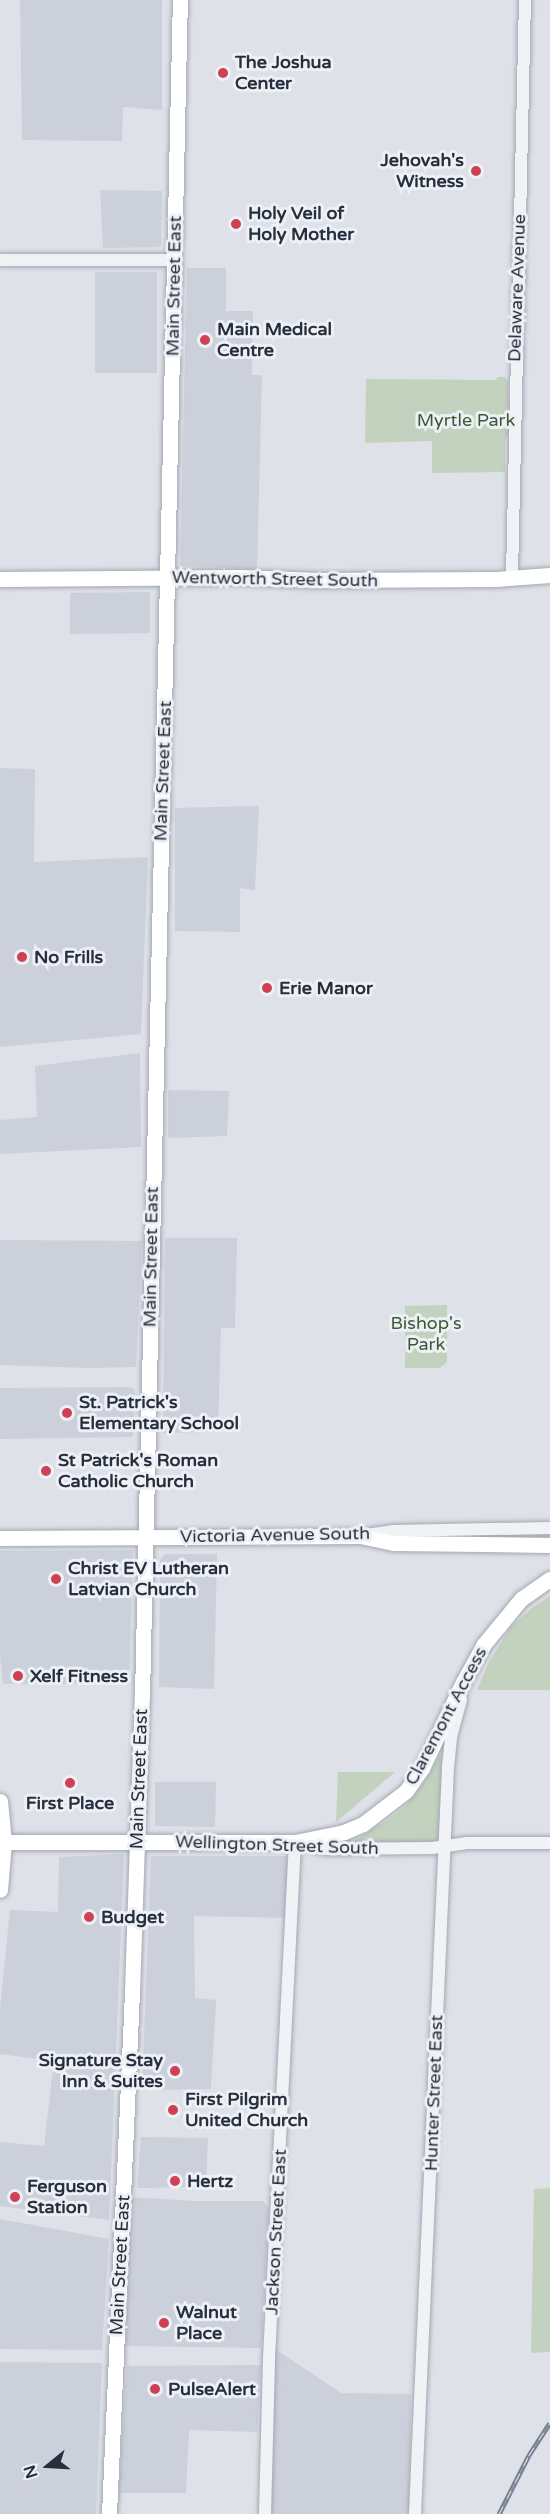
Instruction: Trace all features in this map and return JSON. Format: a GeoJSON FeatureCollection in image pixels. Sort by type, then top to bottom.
{"type":"FeatureCollection","features":[{"type":"Feature","properties":{"kind":"main road","name":"Main Street East"},"geometry":{"type":"LineString","coordinates":[[109,2514],[137,1842],[180,0]]}},
{"type":"Feature","properties":{"kind":"main road","name":"Wentworth Street South"},"geometry":{"type":"LineString","coordinates":[[0,579],[496,579],[512,576],[550,575]]}},
{"type":"Feature","properties":{"kind":"main road","name":"Victoria Avenue South"},"geometry":{"type":"LineString","coordinates":[[0,1538],[360,1536]]}},
{"type":"Feature","properties":{"kind":"main road"},"geometry":{"type":"LineString","coordinates":[[360,1536],[394,1543],[550,1545]]}},
{"type":"Feature","properties":{"kind":"main road","name":"Claremont Access"},"geometry":{"type":"LineString","coordinates":[[295,1842],[344,1832],[363,1824],[406,1791],[422,1768],[484,1644],[521,1599],[550,1579]]}},
{"type":"Feature","properties":{"kind":"main road"},"geometry":{"type":"LineString","coordinates":[[0,1801],[2,1842],[0,1890]]}},
{"type":"Feature","properties":{"kind":"main road","name":"Wellington Street South"},"geometry":{"type":"LineString","coordinates":[[2,1842],[295,1842]]}},
{"type":"Feature","properties":{"kind":"street","name":"Delaware Avenue"},"geometry":{"type":"LineString","coordinates":[[512,576],[525,0]]}},
{"type":"Feature","properties":{"kind":"street"},"geometry":{"type":"LineString","coordinates":[[0,260],[173,260]]}},
{"type":"Feature","properties":{"kind":"street","name":"Victoria Avenue South"},"geometry":{"type":"LineString","coordinates":[[360,1536],[393,1531],[550,1528]]}},
{"type":"Feature","properties":{"kind":"street","name":"Hunter Street East"},"geometry":{"type":"LineString","coordinates":[[415,2514],[447,1847],[448,1767],[451,1737],[467,1674]]}},
{"type":"Feature","properties":{"kind":"street","name":"Wellington Street South"},"geometry":{"type":"LineString","coordinates":[[295,1842],[325,1849],[550,1843]]}},
{"type":"Feature","properties":{"kind":"street","name":"Jackson Street East"},"geometry":{"type":"LineString","coordinates":[[265,2514],[269,2358],[295,1842]]}},
{"type":"Feature","properties":{"kind":"shaded area"},"geometry":{"type":"Polygon","coordinates":[[[20,0],[162,0],[162,110],[123,107],[122,141],[22,140],[20,0]]]}},
{"type":"Feature","properties":{"kind":"shaded area"},"geometry":{"type":"Polygon","coordinates":[[[100,190],[162,191],[161,247],[103,248],[100,190]]]}},
{"type":"Feature","properties":{"kind":"shaded area"},"geometry":{"type":"Polygon","coordinates":[[[187,268],[226,268],[226,311],[253,311],[252,375],[262,375],[257,569],[180,566],[187,268]]]}},
{"type":"Feature","properties":{"kind":"shaded area"},"geometry":{"type":"Polygon","coordinates":[[[95,272],[157,272],[157,373],[95,373],[95,272]]]}},
{"type":"Feature","properties":{"kind":"shaded area"},"geometry":{"type":"Polygon","coordinates":[[[150,592],[150,633],[70,634],[70,593],[150,592]]]}},
{"type":"Feature","properties":{"kind":"shaded area"},"geometry":{"type":"Polygon","coordinates":[[[0,768],[35,769],[34,862],[148,857],[141,1034],[0,1047],[0,768]]]}},
{"type":"Feature","properties":{"kind":"shaded area"},"geometry":{"type":"Polygon","coordinates":[[[259,806],[255,890],[240,888],[240,932],[175,931],[175,808],[259,806]]]}},
{"type":"Feature","properties":{"kind":"shaded area"},"geometry":{"type":"Polygon","coordinates":[[[140,1053],[141,1147],[0,1154],[0,1120],[37,1117],[35,1066],[140,1053]]]}},
{"type":"Feature","properties":{"kind":"shaded area"},"geometry":{"type":"Polygon","coordinates":[[[168,1090],[229,1091],[227,1136],[168,1138],[168,1090]]]}},
{"type":"Feature","properties":{"kind":"shaded area"},"geometry":{"type":"Polygon","coordinates":[[[165,1238],[237,1238],[235,1328],[221,1328],[218,1432],[163,1433],[165,1238]]]}},
{"type":"Feature","properties":{"kind":"shaded area"},"geometry":{"type":"Polygon","coordinates":[[[0,1240],[142,1241],[136,1367],[0,1365],[0,1240]]]}},
{"type":"Feature","properties":{"kind":"shaded area","name":"St. Patrick's Elementary School"},"geometry":{"type":"Polygon","coordinates":[[[130,1387],[135,1390],[133,1437],[0,1439],[0,1388],[130,1387]]]}},
{"type":"Feature","properties":{"kind":"shaded area"},"geometry":{"type":"Polygon","coordinates":[[[133,1550],[129,1684],[3,1684],[0,1654],[0,1551],[133,1550]]]}},
{"type":"Feature","properties":{"kind":"shaded area"},"geometry":{"type":"Polygon","coordinates":[[[165,1554],[217,1554],[214,1689],[159,1687],[160,1560],[165,1554]]]}},
{"type":"Feature","properties":{"kind":"shaded area"},"geometry":{"type":"Polygon","coordinates":[[[155,1782],[216,1782],[215,1827],[155,1826],[155,1782]]]}},
{"type":"Feature","properties":{"kind":"shaded area"},"geometry":{"type":"Polygon","coordinates":[[[124,1854],[109,2220],[0,2206],[0,2142],[44,2146],[54,2061],[0,2054],[0,2009],[10,1910],[58,1912],[59,1857],[124,1854]]]}},
{"type":"Feature","properties":{"kind":"shaded area"},"geometry":{"type":"Polygon","coordinates":[[[151,1856],[287,1856],[289,1918],[194,1916],[195,1998],[216,2000],[211,2089],[142,2090],[151,1856]]]}},
{"type":"Feature","properties":{"kind":"shaded area"},"geometry":{"type":"Polygon","coordinates":[[[141,2137],[208,2138],[206,2187],[137,2188],[141,2137]]]}},
{"type":"Feature","properties":{"kind":"shaded area"},"geometry":{"type":"Polygon","coordinates":[[[129,2197],[194,2201],[263,2201],[269,2208],[261,2348],[126,2346],[129,2197]]]}},
{"type":"Feature","properties":{"kind":"shaded area"},"geometry":{"type":"Polygon","coordinates":[[[0,2219],[109,2239],[102,2350],[0,2349],[0,2219]]]}},
{"type":"Feature","properties":{"kind":"shaded area"},"geometry":{"type":"Polygon","coordinates":[[[275,2349],[341,2393],[411,2394],[409,2514],[271,2514],[275,2349]]]}},
{"type":"Feature","properties":{"kind":"shaded area"},"geometry":{"type":"Polygon","coordinates":[[[0,2362],[102,2363],[96,2514],[0,2514],[0,2362]]]}},
{"type":"Feature","properties":{"kind":"shaded area"},"geometry":{"type":"Polygon","coordinates":[[[261,2365],[257,2432],[189,2430],[186,2493],[119,2493],[127,2366],[261,2365]]]}},
{"type":"Feature","properties":{"kind":"green space","name":"Myrtle Park"},"geometry":{"type":"Polygon","coordinates":[[[498,377],[505,377],[508,383],[509,433],[505,440],[505,472],[432,473],[432,441],[365,443],[366,379],[495,380],[498,377]]]}},
{"type":"Feature","properties":{"kind":"green space","name":"Bishop's Park"},"geometry":{"type":"Polygon","coordinates":[[[447,1305],[447,1362],[440,1368],[405,1368],[405,1306],[447,1305]]]}},
{"type":"Feature","properties":{"kind":"green space"},"geometry":{"type":"Polygon","coordinates":[[[550,1596],[550,1690],[477,1690],[488,1664],[510,1628],[532,1608],[550,1596]]]}},
{"type":"Feature","properties":{"kind":"green space"},"geometry":{"type":"Polygon","coordinates":[[[439,1756],[443,1757],[439,1841],[435,1843],[355,1843],[354,1841],[392,1817],[406,1805],[426,1780],[439,1756]]]}},
{"type":"Feature","properties":{"kind":"green space"},"geometry":{"type":"Polygon","coordinates":[[[338,1772],[395,1772],[336,1822],[338,1772]]]}},
{"type":"Feature","properties":{"kind":"green space"},"geometry":{"type":"Polygon","coordinates":[[[550,2188],[550,2352],[531,2353],[534,2189],[550,2188]]]}},
{"type":"Feature","properties":{"kind":"railway"},"geometry":{"type":"LineString","coordinates":[[499,2514],[529,2455],[550,2423]]}},
{"type":"Feature","properties":{"kind":"place","name":"The Joshua Center"},"geometry":{"type":"Point","coordinates":[223,73]}},
{"type":"Feature","properties":{"kind":"place","name":"Jehovah's Witness"},"geometry":{"type":"Point","coordinates":[476,171]}},
{"type":"Feature","properties":{"kind":"place","name":"Holy Veil of Holy Mother"},"geometry":{"type":"Point","coordinates":[236,224]}},
{"type":"Feature","properties":{"kind":"place","name":"Main Medical Centre"},"geometry":{"type":"Point","coordinates":[205,340]}},
{"type":"Feature","properties":{"kind":"place","name":"No Frills"},"geometry":{"type":"Point","coordinates":[22,957]}},
{"type":"Feature","properties":{"kind":"place","name":"Erie Manor"},"geometry":{"type":"Point","coordinates":[267,988]}},
{"type":"Feature","properties":{"kind":"place","name":"St. Patrick's Elementary School"},"geometry":{"type":"Point","coordinates":[67,1413]}},
{"type":"Feature","properties":{"kind":"place","name":"St Patrick's Roman Catholic Church"},"geometry":{"type":"Point","coordinates":[46,1471]}},
{"type":"Feature","properties":{"kind":"place","name":"Christ EV Lutheran Latvian Church"},"geometry":{"type":"Point","coordinates":[56,1579]}},
{"type":"Feature","properties":{"kind":"place","name":"Xelf Fitness"},"geometry":{"type":"Point","coordinates":[18,1676]}},
{"type":"Feature","properties":{"kind":"place","name":"First Place"},"geometry":{"type":"Point","coordinates":[70,1783]}},
{"type":"Feature","properties":{"kind":"place","name":"Budget"},"geometry":{"type":"Point","coordinates":[89,1917]}},
{"type":"Feature","properties":{"kind":"place","name":"Signature Stay Inn & Suites"},"geometry":{"type":"Point","coordinates":[175,2071]}},
{"type":"Feature","properties":{"kind":"place","name":"First Pilgrim United Church"},"geometry":{"type":"Point","coordinates":[173,2110]}},
{"type":"Feature","properties":{"kind":"place","name":"Hertz"},"geometry":{"type":"Point","coordinates":[175,2181]}},
{"type":"Feature","properties":{"kind":"place","name":"Ferguson Station"},"geometry":{"type":"Point","coordinates":[15,2197]}},
{"type":"Feature","properties":{"kind":"place","name":"Walnut Place"},"geometry":{"type":"Point","coordinates":[164,2323]}},
{"type":"Feature","properties":{"kind":"place","name":"PulseAlert"},"geometry":{"type":"Point","coordinates":[155,2389]}}]}
